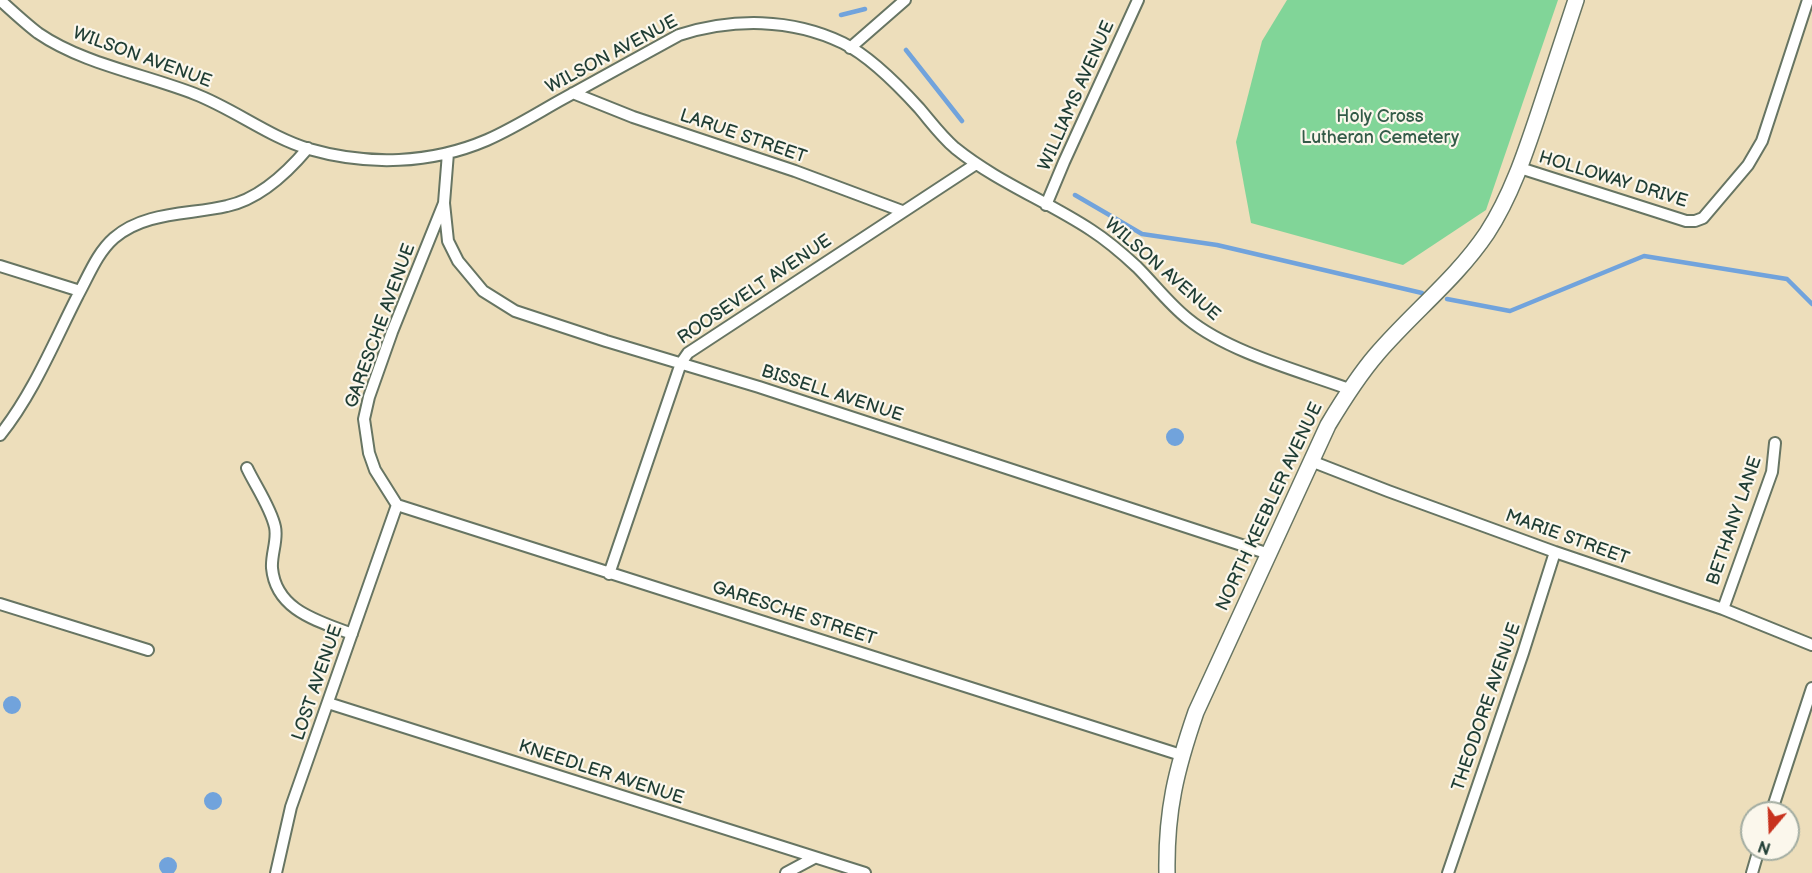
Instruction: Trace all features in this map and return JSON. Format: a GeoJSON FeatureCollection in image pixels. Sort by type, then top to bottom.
{"type":"FeatureCollection","features":[{"type":"Feature","properties":{"kind":"street","name":"WILSON AVENUE"},"geometry":{"type":"LineString","coordinates":[[0,0],[38,33],[58,44],[90,58],[198,95],[242,115],[284,139],[338,156],[363,160],[418,159],[448,153],[489,139],[680,35],[740,22],[768,23],[818,33],[850,48],[893,82],[941,135],[976,164],[1090,230],[1117,249],[1188,320],[1231,346],[1349,389]]}},
{"type":"Feature","properties":{"kind":"street","name":"WILLIAMS AVENUE"},"geometry":{"type":"LineString","coordinates":[[1046,205],[1138,0]]}},
{"type":"Feature","properties":{"kind":"street","name":"NORTH KEEBLER AVENUE"},"geometry":{"type":"LineString","coordinates":[[1167,873],[1166,836],[1172,794],[1181,756],[1196,712],[1311,461],[1349,389],[1378,353],[1467,260],[1505,202],[1520,168],[1576,0]]}},
{"type":"Feature","properties":{"kind":"street","name":"HOLLOWAY DRIVE"},"geometry":{"type":"LineString","coordinates":[[1520,168],[1686,221],[1703,218],[1748,165],[1762,141],[1808,0]]}},
{"type":"Feature","properties":{"kind":"street"},"geometry":{"type":"LineString","coordinates":[[850,48],[899,1]]}},
{"type":"Feature","properties":{"kind":"street","name":"LARUE STREET"},"geometry":{"type":"LineString","coordinates":[[573,93],[633,117],[795,171],[902,212]]}},
{"type":"Feature","properties":{"kind":"street"},"geometry":{"type":"LineString","coordinates":[[0,435],[22,404],[102,251],[115,237],[131,226],[148,220],[230,206],[256,194],[276,181],[308,148]]}},
{"type":"Feature","properties":{"kind":"street","name":"GARESCHE AVENUE"},"geometry":{"type":"LineString","coordinates":[[397,505],[375,470],[369,453],[364,419],[369,397],[392,332],[444,202],[448,153]]}},
{"type":"Feature","properties":{"kind":"street","name":"ROOSEVELT AVENUE"},"geometry":{"type":"LineString","coordinates":[[609,574],[681,363],[688,353],[976,164]]}},
{"type":"Feature","properties":{"kind":"street","name":"BISSELL AVENUE"},"geometry":{"type":"LineString","coordinates":[[444,202],[448,241],[458,261],[483,291],[515,311],[759,387],[1269,554]]}},
{"type":"Feature","properties":{"kind":"street"},"geometry":{"type":"LineString","coordinates":[[0,266],[80,291]]}},
{"type":"Feature","properties":{"kind":"street","name":"BETHANY LANE"},"geometry":{"type":"LineString","coordinates":[[1723,609],[1772,472],[1775,443]]}},
{"type":"Feature","properties":{"kind":"street","name":"MARIE STREET"},"geometry":{"type":"LineString","coordinates":[[1311,461],[1555,552],[1723,609],[1812,645]]}},
{"type":"Feature","properties":{"kind":"street"},"geometry":{"type":"LineString","coordinates":[[247,468],[275,525],[276,538],[272,568],[281,594],[301,613],[352,634]]}},
{"type":"Feature","properties":{"kind":"street","name":"GARESCHE STREET"},"geometry":{"type":"LineString","coordinates":[[397,505],[1087,724],[1181,756]]}},
{"type":"Feature","properties":{"kind":"street","name":"LOST AVENUE"},"geometry":{"type":"LineString","coordinates":[[276,873],[291,807],[397,505]]}},
{"type":"Feature","properties":{"kind":"street","name":"THEODORE AVENUE"},"geometry":{"type":"LineString","coordinates":[[1448,873],[1555,552]]}},
{"type":"Feature","properties":{"kind":"street"},"geometry":{"type":"LineString","coordinates":[[0,604],[148,650]]}},
{"type":"Feature","properties":{"kind":"street"},"geometry":{"type":"LineString","coordinates":[[1775,801],[1812,688]]}},
{"type":"Feature","properties":{"kind":"street","name":"KNEEDLER AVENUE"},"geometry":{"type":"LineString","coordinates":[[328,703],[865,873]]}},
{"type":"Feature","properties":{"kind":"street"},"geometry":{"type":"LineString","coordinates":[[786,873],[814,858]]}},
{"type":"Feature","properties":{"kind":"green space","name":"Holy Cross Lutheran Cemetery"},"geometry":{"type":"Polygon","coordinates":[[[1287,0],[1558,0],[1486,210],[1403,265],[1251,223],[1236,142],[1262,41],[1287,0]]]}},
{"type":"Feature","properties":{"kind":"water"},"geometry":{"type":"Polygon","coordinates":[[[1171,428],[1179,428],[1184,433],[1182,444],[1171,446],[1166,441],[1166,433],[1171,428]]]}},
{"type":"Feature","properties":{"kind":"water"},"geometry":{"type":"Polygon","coordinates":[[[8,696],[16,696],[21,701],[19,712],[8,714],[3,709],[3,701],[8,696]]]}},
{"type":"Feature","properties":{"kind":"water"},"geometry":{"type":"Polygon","coordinates":[[[209,792],[217,792],[222,797],[220,808],[209,810],[204,805],[204,797],[209,792]]]}},
{"type":"Feature","properties":{"kind":"water"},"geometry":{"type":"Polygon","coordinates":[[[168,857],[174,860],[177,866],[174,872],[168,875],[162,872],[159,866],[162,860],[168,857]]]}},
{"type":"Feature","properties":{"kind":"waterway"},"geometry":{"type":"LineString","coordinates":[[841,15],[865,9]]}},
{"type":"Feature","properties":{"kind":"waterway"},"geometry":{"type":"LineString","coordinates":[[906,50],[962,121]]}},
{"type":"Feature","properties":{"kind":"waterway"},"geometry":{"type":"LineString","coordinates":[[1075,195],[1142,234],[1217,245],[1422,293]]}},
{"type":"Feature","properties":{"kind":"waterway"},"geometry":{"type":"LineString","coordinates":[[1447,299],[1510,311],[1644,256],[1787,279],[1812,304]]}}]}
